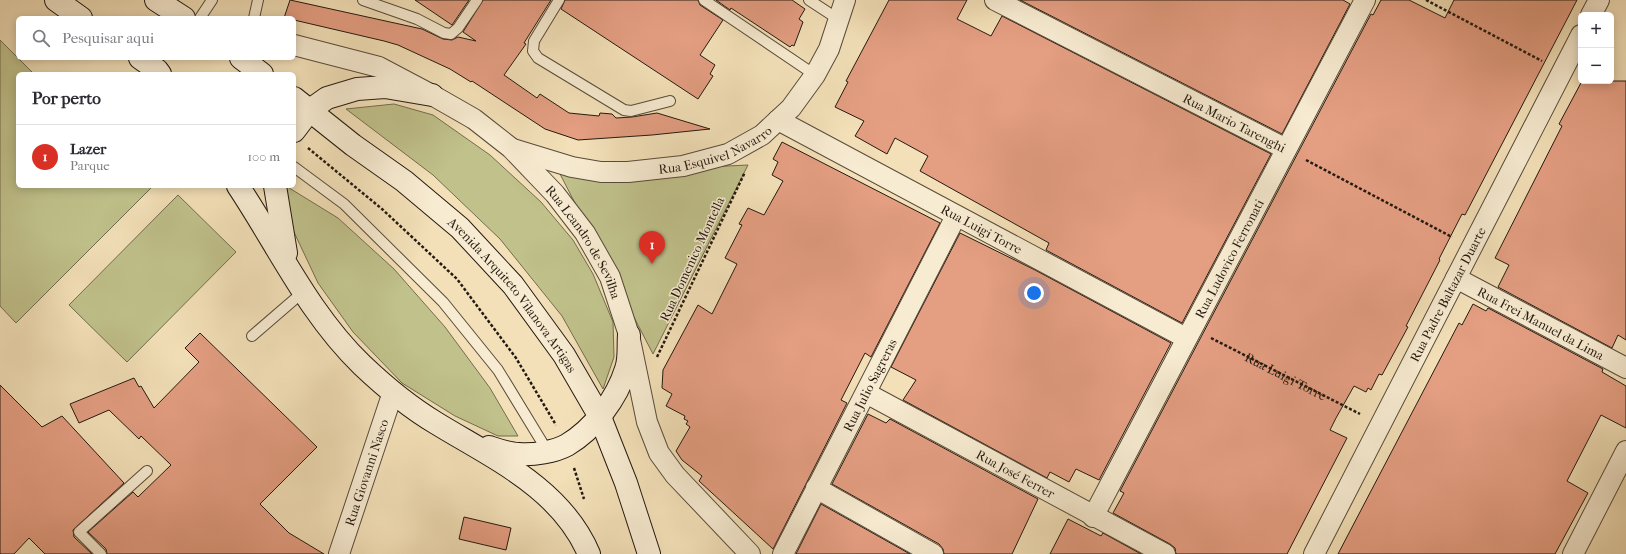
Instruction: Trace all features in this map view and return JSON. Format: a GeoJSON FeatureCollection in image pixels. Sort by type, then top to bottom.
{"type":"FeatureCollection","features":[{"type":"Feature","properties":{"kind":"main road"},"geometry":{"type":"LineString","coordinates":[[56,0],[78,16]]}},
{"type":"Feature","properties":{"kind":"main road"},"geometry":{"type":"LineString","coordinates":[[156,0],[181,16]]}},
{"type":"Feature","properties":{"kind":"main road"},"geometry":{"type":"LineString","coordinates":[[243,60],[259,72]]}},
{"type":"Feature","properties":{"kind":"main road"},"geometry":{"type":"LineString","coordinates":[[296,124],[302,104],[357,89],[385,87],[432,95]]}},
{"type":"Feature","properties":{"kind":"main road","name":"Avenida Arquiteto Vilanova Artigas"},"geometry":{"type":"LineString","coordinates":[[302,104],[353,145],[404,181],[460,228],[513,285],[564,355],[600,417],[626,484],[649,554]]}},
{"type":"Feature","properties":{"kind":"main road"},"geometry":{"type":"LineString","coordinates":[[239,188],[258,216],[320,319],[358,361],[394,392],[434,422],[472,443],[520,474],[542,492],[560,510],[581,536],[589,554]]}},
{"type":"Feature","properties":{"kind":"main road"},"geometry":{"type":"LineString","coordinates":[[275,188],[288,266]]}},
{"type":"Feature","properties":{"kind":"main road"},"geometry":{"type":"LineString","coordinates":[[472,443],[518,454],[548,452],[567,445],[600,417],[617,391],[627,367],[629,335]]}},
{"type":"Feature","properties":{"kind":"street","name":"Rua Esquivel Navarro"},"geometry":{"type":"LineString","coordinates":[[511,148],[572,167],[601,172],[628,172],[683,166],[728,154],[762,135],[791,108],[815,75],[829,49],[844,0]]}},
{"type":"Feature","properties":{"kind":"street","name":"Rua Mario Tarenghi"},"geometry":{"type":"LineString","coordinates":[[995,0],[1286,149]]}},
{"type":"Feature","properties":{"kind":"street","name":"Rua Ludovico Ferronati"},"geometry":{"type":"LineString","coordinates":[[1093,517],[1365,0]]}},
{"type":"Feature","properties":{"kind":"street"},"geometry":{"type":"LineString","coordinates":[[1593,12],[1599,0]]}},
{"type":"Feature","properties":{"kind":"street","name":"Rua Padre Baltazar Duarte"},"geometry":{"type":"LineString","coordinates":[[1314,554],[1578,41]]}},
{"type":"Feature","properties":{"kind":"street","name":"Rua Leandro de Sevilha"},"geometry":{"type":"LineString","coordinates":[[296,46],[379,67],[474,119],[511,148],[555,194],[585,233],[610,277],[629,335],[647,422],[659,453],[675,475],[750,554]]}},
{"type":"Feature","properties":{"kind":"street","name":"Rua Luigi Torre"},"geometry":{"type":"LineString","coordinates":[[778,120],[956,216],[1189,333]]}},
{"type":"Feature","properties":{"kind":"street","name":"Rua Julio Sagreras"},"geometry":{"type":"LineString","coordinates":[[783,554],[956,216]]}},
{"type":"Feature","properties":{"kind":"street","name":"Rua Frei Manuel da Lima"},"geometry":{"type":"LineString","coordinates":[[1456,278],[1626,368]]}},
{"type":"Feature","properties":{"kind":"street","name":"Rua Giovanni Nasco"},"geometry":{"type":"LineString","coordinates":[[339,554],[394,392]]}},
{"type":"Feature","properties":{"kind":"street","name":"Rua José Ferrer"},"geometry":{"type":"LineString","coordinates":[[866,394],[1093,517],[1165,554]]}},
{"type":"Feature","properties":{"kind":"street"},"geometry":{"type":"LineString","coordinates":[[1573,554],[1626,451]]}},
{"type":"Feature","properties":{"kind":"street"},"geometry":{"type":"LineString","coordinates":[[816,488],[933,554]]}},
{"type":"Feature","properties":{"kind":"lane"},"geometry":{"type":"LineString","coordinates":[[201,16],[212,0]]}},
{"type":"Feature","properties":{"kind":"lane"},"geometry":{"type":"LineString","coordinates":[[254,16],[258,0]]}},
{"type":"Feature","properties":{"kind":"lane"},"geometry":{"type":"LineString","coordinates":[[363,0],[417,19],[444,33],[450,34],[458,28],[477,0]]}},
{"type":"Feature","properties":{"kind":"lane"},"geometry":{"type":"LineString","coordinates":[[559,0],[534,41],[533,51],[538,58],[624,110],[631,111],[670,100]]}},
{"type":"Feature","properties":{"kind":"lane"},"geometry":{"type":"LineString","coordinates":[[704,0],[815,75]]}},
{"type":"Feature","properties":{"kind":"lane"},"geometry":{"type":"LineString","coordinates":[[809,0],[838,19]]}},
{"type":"Feature","properties":{"kind":"lane"},"geometry":{"type":"LineString","coordinates":[[296,168],[344,204],[443,302],[498,370],[548,452]]}},
{"type":"Feature","properties":{"kind":"lane"},"geometry":{"type":"LineString","coordinates":[[252,336],[303,292]]}},
{"type":"Feature","properties":{"kind":"lane"},"geometry":{"type":"LineString","coordinates":[[101,554],[79,532],[147,471]]}},
{"type":"Feature","properties":{"kind":"path"},"geometry":{"type":"LineString","coordinates":[[1426,0],[1562,71]]}},
{"type":"Feature","properties":{"kind":"path","name":"Rua Mario Tarenghi"},"geometry":{"type":"LineString","coordinates":[[1286,149],[1472,248]]}},
{"type":"Feature","properties":{"kind":"path","name":"Rua Domenico Montella"},"geometry":{"type":"LineString","coordinates":[[640,392],[745,171]]}},
{"type":"Feature","properties":{"kind":"path","name":"Rua Luigi Torre"},"geometry":{"type":"LineString","coordinates":[[1189,333],[1380,424]]}},
{"type":"Feature","properties":{"kind":"green space"},"geometry":{"type":"Polygon","coordinates":[[[0,40],[16,56],[16,60],[20,60],[32,72],[16,72],[16,188],[151,188],[16,323],[0,306],[0,40]]]}},
{"type":"Feature","properties":{"kind":"green space"},"geometry":{"type":"Polygon","coordinates":[[[394,104],[433,115],[490,155],[541,202],[573,240],[593,274],[613,322],[614,357],[603,389],[562,316],[500,239],[433,175],[346,109],[394,104]]]}},
{"type":"Feature","properties":{"kind":"green space"},"geometry":{"type":"Polygon","coordinates":[[[748,165],[653,354],[560,174],[748,165]]]}},
{"type":"Feature","properties":{"kind":"green space"},"geometry":{"type":"Polygon","coordinates":[[[286,188],[289,188],[338,218],[394,269],[445,327],[490,388],[518,436],[498,436],[455,416],[402,383],[353,332],[318,283],[293,230],[286,188]]]}},
{"type":"Feature","properties":{"kind":"green space"},"geometry":{"type":"Polygon","coordinates":[[[178,195],[236,252],[127,362],[69,305],[178,195]]]}},
{"type":"Feature","properties":{"kind":"building"},"geometry":{"type":"Polygon","coordinates":[[[290,0],[422,29],[443,39],[452,40],[458,37],[476,41],[463,32],[483,0],[551,0],[524,43],[526,44],[504,75],[537,98],[540,94],[569,113],[599,116],[600,113],[612,114],[616,118],[657,113],[710,129],[578,140],[545,129],[472,81],[471,82],[450,69],[398,45],[296,20],[296,16],[285,16],[290,0]]]}},
{"type":"Feature","properties":{"kind":"building"},"geometry":{"type":"Polygon","coordinates":[[[415,0],[469,0],[452,25],[415,0]]]}},
{"type":"Feature","properties":{"kind":"building"},"geometry":{"type":"Polygon","coordinates":[[[565,0],[698,0],[700,5],[723,20],[700,55],[715,65],[710,74],[713,76],[698,99],[561,9],[565,0]]]}},
{"type":"Feature","properties":{"kind":"building"},"geometry":{"type":"Polygon","coordinates":[[[716,0],[792,0],[805,9],[799,19],[803,22],[794,46],[792,45],[790,47],[731,8],[730,10],[716,0]]]}},
{"type":"Feature","properties":{"kind":"building"},"geometry":{"type":"Polygon","coordinates":[[[889,0],[967,0],[957,19],[991,36],[1002,16],[1271,154],[1182,323],[1046,250],[1049,243],[920,171],[928,156],[895,138],[887,154],[855,136],[864,121],[835,107],[848,82],[846,81],[889,0]]]}},
{"type":"Feature","properties":{"kind":"building"},"geometry":{"type":"Polygon","coordinates":[[[1020,0],[1343,0],[1350,4],[1282,134],[1020,0]]]}},
{"type":"Feature","properties":{"kind":"building"},"geometry":{"type":"Polygon","coordinates":[[[1381,0],[1409,0],[1445,18],[1454,0],[1577,0],[1465,215],[1462,214],[1406,326],[1408,327],[1382,375],[1379,374],[1371,390],[1368,388],[1366,392],[1354,386],[1336,418],[1330,430],[1347,438],[1287,554],[1176,554],[1175,548],[1170,544],[1113,513],[1124,493],[1120,491],[1371,14],[1373,15],[1381,0]]]}},
{"type":"Feature","properties":{"kind":"building"},"geometry":{"type":"Polygon","coordinates":[[[1614,81],[1626,81],[1626,340],[1618,335],[1612,348],[1498,287],[1509,265],[1495,258],[1562,126],[1559,124],[1580,84],[1614,84],[1614,81]]]}},
{"type":"Feature","properties":{"kind":"building"},"geometry":{"type":"Polygon","coordinates":[[[782,142],[940,223],[871,357],[865,353],[841,400],[847,403],[773,549],[699,481],[702,476],[682,460],[676,451],[690,427],[686,424],[688,421],[684,419],[685,416],[666,406],[672,394],[662,388],[663,370],[698,305],[712,314],[737,264],[725,258],[742,225],[739,224],[748,208],[764,215],[783,181],[772,175],[778,162],[773,159],[782,142]]]}},
{"type":"Feature","properties":{"kind":"building"},"geometry":{"type":"Polygon","coordinates":[[[960,233],[1035,270],[1171,343],[1099,480],[1076,469],[1069,482],[1050,472],[1047,478],[903,400],[916,380],[891,367],[960,233]]]}},
{"type":"Feature","properties":{"kind":"building"},"geometry":{"type":"Polygon","coordinates":[[[1473,304],[1486,311],[1488,308],[1603,369],[1602,372],[1626,386],[1626,428],[1601,415],[1567,481],[1588,493],[1555,554],[1338,554],[1459,323],[1462,325],[1473,304]]]}},
{"type":"Feature","properties":{"kind":"building"},"geometry":{"type":"Polygon","coordinates":[[[200,333],[317,447],[260,504],[289,533],[324,554],[107,554],[106,549],[88,532],[133,492],[138,497],[171,465],[141,436],[139,439],[109,410],[79,423],[70,404],[134,378],[139,387],[141,386],[154,408],[199,362],[185,348],[200,333]]]}},
{"type":"Feature","properties":{"kind":"building"},"geometry":{"type":"Polygon","coordinates":[[[0,385],[42,427],[62,416],[124,483],[73,530],[74,537],[92,554],[45,554],[29,538],[14,554],[0,554],[0,385]]]}},
{"type":"Feature","properties":{"kind":"building"},"geometry":{"type":"Polygon","coordinates":[[[868,414],[886,423],[890,419],[1038,499],[1012,554],[944,554],[943,549],[939,544],[832,484],[868,414]]]}},
{"type":"Feature","properties":{"kind":"building"},"geometry":{"type":"Polygon","coordinates":[[[821,504],[910,554],[796,554],[821,504]]]}},
{"type":"Feature","properties":{"kind":"building"},"geometry":{"type":"Polygon","coordinates":[[[464,517],[511,528],[506,550],[459,539],[464,517]]]}},
{"type":"Feature","properties":{"kind":"building"},"geometry":{"type":"Polygon","coordinates":[[[1068,519],[1101,536],[1103,533],[1141,554],[1050,554],[1068,519]]]}},
{"type":"Feature","properties":{"kind":"place","name":"Lazer"},"geometry":{"type":"Point","coordinates":[652,264]}}]}
